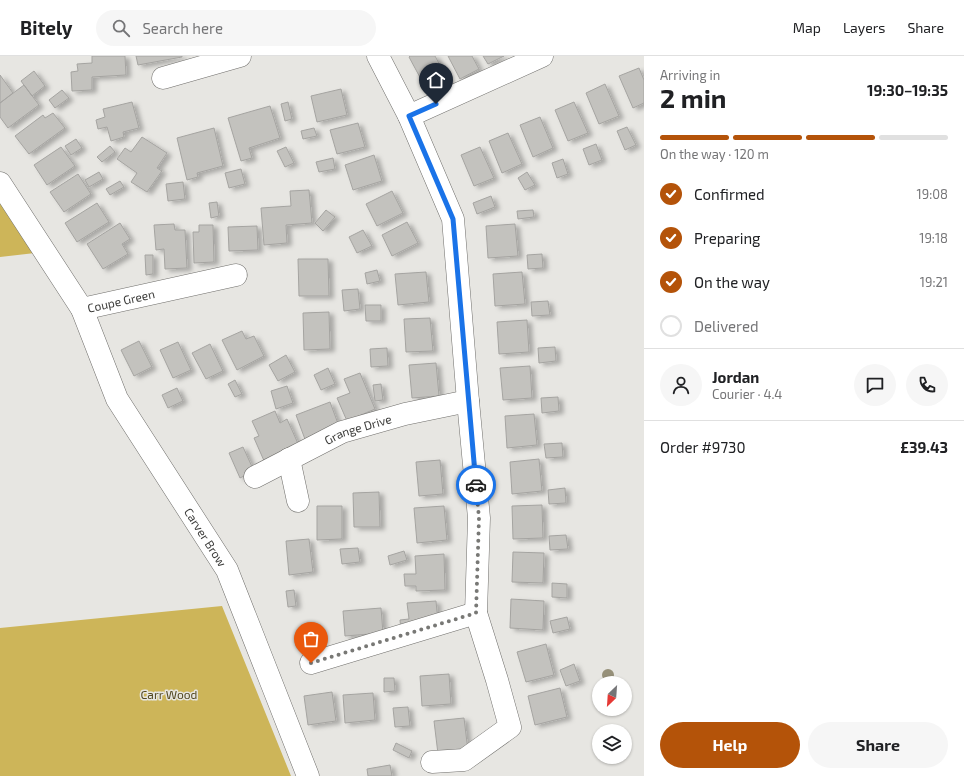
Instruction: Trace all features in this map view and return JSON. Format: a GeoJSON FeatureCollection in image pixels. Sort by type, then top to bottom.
{"type":"FeatureCollection","features":[{"type":"Feature","properties":{"kind":"street"},"geometry":{"type":"LineString","coordinates":[[163,78],[240,56]]}},
{"type":"Feature","properties":{"kind":"street"},"geometry":{"type":"LineString","coordinates":[[378,56],[409,116],[453,219],[479,518],[476,613],[510,727],[464,760],[432,762]]}},
{"type":"Feature","properties":{"kind":"street"},"geometry":{"type":"LineString","coordinates":[[409,116],[542,56]]}},
{"type":"Feature","properties":{"kind":"street","name":"Coupe Green"},"geometry":{"type":"LineString","coordinates":[[0,183],[82,310],[236,275]]}},
{"type":"Feature","properties":{"kind":"street","name":"Carver Brow"},"geometry":{"type":"LineString","coordinates":[[82,310],[118,399],[227,570],[308,776]]}},
{"type":"Feature","properties":{"kind":"street","name":"Grange Drive"},"geometry":{"type":"LineString","coordinates":[[255,477],[342,432],[405,414],[468,401]]}},
{"type":"Feature","properties":{"kind":"street"},"geometry":{"type":"LineString","coordinates":[[288,459],[298,501]]}},
{"type":"Feature","properties":{"kind":"street"},"geometry":{"type":"LineString","coordinates":[[311,663],[476,613]]}},
{"type":"Feature","properties":{"kind":"green space"},"geometry":{"type":"Polygon","coordinates":[[[0,202],[35,253],[0,257],[0,202]]]}},
{"type":"Feature","properties":{"kind":"green space","name":"Carr Wood"},"geometry":{"type":"Polygon","coordinates":[[[222,606],[291,776],[0,776],[0,628],[222,606]]]}},
{"type":"Feature","properties":{"kind":"building"},"geometry":{"type":"Polygon","coordinates":[[[92,56],[125,56],[126,75],[92,77],[92,90],[72,91],[71,72],[78,71],[77,64],[92,63],[92,56]]]}},
{"type":"Feature","properties":{"kind":"building"},"geometry":{"type":"Polygon","coordinates":[[[136,56],[182,56],[182,57],[138,65],[136,56]]]}},
{"type":"Feature","properties":{"kind":"building"},"geometry":{"type":"Polygon","coordinates":[[[435,56],[450,83],[429,94],[409,57],[435,56]]]}},
{"type":"Feature","properties":{"kind":"building"},"geometry":{"type":"Polygon","coordinates":[[[448,56],[472,56],[479,69],[460,79],[448,56]]]}},
{"type":"Feature","properties":{"kind":"building"},"geometry":{"type":"Polygon","coordinates":[[[483,56],[504,56],[488,64],[483,56]]]}},
{"type":"Feature","properties":{"kind":"building"},"geometry":{"type":"Polygon","coordinates":[[[639,68],[644,80],[644,103],[633,108],[619,76],[639,68]]]}},
{"type":"Feature","properties":{"kind":"building"},"geometry":{"type":"Polygon","coordinates":[[[34,71],[45,86],[32,96],[21,81],[34,71]]]}},
{"type":"Feature","properties":{"kind":"building"},"geometry":{"type":"Polygon","coordinates":[[[0,75],[13,93],[0,103],[0,75]]]}},
{"type":"Feature","properties":{"kind":"building"},"geometry":{"type":"Polygon","coordinates":[[[605,84],[619,116],[599,124],[586,93],[605,84]]]}},
{"type":"Feature","properties":{"kind":"building"},"geometry":{"type":"Polygon","coordinates":[[[24,85],[39,105],[8,128],[0,117],[0,103],[24,85]]]}},
{"type":"Feature","properties":{"kind":"building"},"geometry":{"type":"Polygon","coordinates":[[[341,89],[347,115],[317,122],[311,96],[341,89]]]}},
{"type":"Feature","properties":{"kind":"building"},"geometry":{"type":"Polygon","coordinates":[[[62,90],[69,98],[55,108],[49,100],[62,90]]]}},
{"type":"Feature","properties":{"kind":"building"},"geometry":{"type":"Polygon","coordinates":[[[132,102],[139,128],[123,132],[124,137],[111,141],[107,127],[98,129],[96,120],[105,117],[103,109],[132,102]]]}},
{"type":"Feature","properties":{"kind":"building"},"geometry":{"type":"Polygon","coordinates":[[[288,102],[292,119],[285,121],[281,104],[288,102]]]}},
{"type":"Feature","properties":{"kind":"building"},"geometry":{"type":"Polygon","coordinates":[[[574,102],[588,133],[568,141],[555,110],[574,102]]]}},
{"type":"Feature","properties":{"kind":"building"},"geometry":{"type":"Polygon","coordinates":[[[270,106],[280,138],[249,148],[252,158],[241,161],[228,118],[270,106]]]}},
{"type":"Feature","properties":{"kind":"building"},"geometry":{"type":"Polygon","coordinates":[[[53,113],[65,128],[29,154],[15,136],[43,115],[45,118],[53,113]]]}},
{"type":"Feature","properties":{"kind":"building"},"geometry":{"type":"Polygon","coordinates":[[[540,117],[553,148],[533,157],[520,125],[540,117]]]}},
{"type":"Feature","properties":{"kind":"building"},"geometry":{"type":"Polygon","coordinates":[[[358,123],[365,147],[337,154],[330,130],[358,123]]]}},
{"type":"Feature","properties":{"kind":"building"},"geometry":{"type":"Polygon","coordinates":[[[627,127],[636,145],[625,150],[617,131],[627,127]]]}},
{"type":"Feature","properties":{"kind":"building"},"geometry":{"type":"Polygon","coordinates":[[[214,128],[223,166],[197,173],[198,177],[187,180],[177,138],[214,128]]]}},
{"type":"Feature","properties":{"kind":"building"},"geometry":{"type":"Polygon","coordinates":[[[314,128],[317,136],[303,139],[301,131],[314,128]]]}},
{"type":"Feature","properties":{"kind":"building"},"geometry":{"type":"Polygon","coordinates":[[[508,133],[522,164],[502,173],[489,141],[508,133]]]}},
{"type":"Feature","properties":{"kind":"building"},"geometry":{"type":"Polygon","coordinates":[[[142,137],[167,153],[157,168],[162,171],[147,192],[131,182],[137,173],[117,159],[125,148],[131,152],[142,137]]]}},
{"type":"Feature","properties":{"kind":"building"},"geometry":{"type":"Polygon","coordinates":[[[76,139],[82,148],[71,155],[65,146],[76,139]]]}},
{"type":"Feature","properties":{"kind":"building"},"geometry":{"type":"Polygon","coordinates":[[[596,144],[602,160],[589,165],[583,149],[596,144]]]}},
{"type":"Feature","properties":{"kind":"building"},"geometry":{"type":"Polygon","coordinates":[[[110,146],[115,152],[102,162],[97,157],[110,146]]]}},
{"type":"Feature","properties":{"kind":"building"},"geometry":{"type":"Polygon","coordinates":[[[61,147],[75,166],[47,185],[34,165],[61,147]]]}},
{"type":"Feature","properties":{"kind":"building"},"geometry":{"type":"Polygon","coordinates":[[[286,147],[294,163],[285,167],[277,151],[286,147]]]}},
{"type":"Feature","properties":{"kind":"building"},"geometry":{"type":"Polygon","coordinates":[[[480,147],[494,178],[474,186],[461,155],[480,147]]]}},
{"type":"Feature","properties":{"kind":"building"},"geometry":{"type":"Polygon","coordinates":[[[374,155],[382,181],[353,190],[345,165],[374,155]]]}},
{"type":"Feature","properties":{"kind":"building"},"geometry":{"type":"Polygon","coordinates":[[[333,158],[335,169],[319,172],[316,162],[333,158]]]}},
{"type":"Feature","properties":{"kind":"building"},"geometry":{"type":"Polygon","coordinates":[[[563,159],[568,174],[557,178],[552,163],[563,159]]]}},
{"type":"Feature","properties":{"kind":"building"},"geometry":{"type":"Polygon","coordinates":[[[241,169],[245,184],[229,188],[225,173],[241,169]]]}},
{"type":"Feature","properties":{"kind":"building"},"geometry":{"type":"Polygon","coordinates":[[[99,172],[103,179],[89,187],[85,180],[99,172]]]}},
{"type":"Feature","properties":{"kind":"building"},"geometry":{"type":"Polygon","coordinates":[[[527,172],[535,185],[525,190],[518,178],[527,172]]]}},
{"type":"Feature","properties":{"kind":"building"},"geometry":{"type":"Polygon","coordinates":[[[78,174],[91,194],[64,212],[50,192],[78,174]]]}},
{"type":"Feature","properties":{"kind":"building"},"geometry":{"type":"Polygon","coordinates":[[[120,181],[124,187],[110,195],[106,189],[120,181]]]}},
{"type":"Feature","properties":{"kind":"building"},"geometry":{"type":"Polygon","coordinates":[[[183,182],[185,199],[168,201],[166,184],[183,182]]]}},
{"type":"Feature","properties":{"kind":"building"},"geometry":{"type":"Polygon","coordinates":[[[309,190],[312,223],[286,225],[287,243],[264,245],[261,208],[291,206],[290,191],[309,190]]]}},
{"type":"Feature","properties":{"kind":"building"},"geometry":{"type":"Polygon","coordinates":[[[392,191],[403,213],[377,226],[366,204],[392,191]]]}},
{"type":"Feature","properties":{"kind":"building"},"geometry":{"type":"Polygon","coordinates":[[[491,196],[495,207],[477,214],[473,203],[491,196]]]}},
{"type":"Feature","properties":{"kind":"building"},"geometry":{"type":"Polygon","coordinates":[[[217,202],[219,216],[211,218],[209,203],[217,202]]]}},
{"type":"Feature","properties":{"kind":"building"},"geometry":{"type":"Polygon","coordinates":[[[97,203],[109,222],[77,242],[65,223],[97,203]]]}},
{"type":"Feature","properties":{"kind":"building"},"geometry":{"type":"Polygon","coordinates":[[[326,210],[335,217],[323,231],[315,223],[326,210]]]}},
{"type":"Feature","properties":{"kind":"building"},"geometry":{"type":"Polygon","coordinates":[[[533,210],[534,217],[518,219],[517,211],[533,210]]]}},
{"type":"Feature","properties":{"kind":"building"},"geometry":{"type":"Polygon","coordinates":[[[407,222],[418,243],[392,256],[382,235],[407,222]]]}},
{"type":"Feature","properties":{"kind":"building"},"geometry":{"type":"Polygon","coordinates":[[[120,223],[130,239],[122,244],[128,254],[103,269],[87,244],[120,223]]]}},
{"type":"Feature","properties":{"kind":"building"},"geometry":{"type":"Polygon","coordinates":[[[174,224],[175,230],[185,230],[187,268],[165,269],[164,249],[156,250],[154,225],[174,224]]]}},
{"type":"Feature","properties":{"kind":"building"},"geometry":{"type":"Polygon","coordinates":[[[515,224],[518,256],[488,258],[486,226],[515,224]]]}},
{"type":"Feature","properties":{"kind":"building"},"geometry":{"type":"Polygon","coordinates":[[[199,225],[213,225],[214,262],[194,263],[193,232],[199,232],[199,225]]]}},
{"type":"Feature","properties":{"kind":"building"},"geometry":{"type":"Polygon","coordinates":[[[257,226],[258,250],[229,251],[228,227],[257,226]]]}},
{"type":"Feature","properties":{"kind":"building"},"geometry":{"type":"Polygon","coordinates":[[[363,230],[372,246],[357,253],[349,237],[363,230]]]}},
{"type":"Feature","properties":{"kind":"building"},"geometry":{"type":"Polygon","coordinates":[[[542,254],[543,268],[528,269],[527,255],[542,254]]]}},
{"type":"Feature","properties":{"kind":"building"},"geometry":{"type":"Polygon","coordinates":[[[145,255],[153,255],[153,274],[146,275],[145,255]]]}},
{"type":"Feature","properties":{"kind":"building"},"geometry":{"type":"Polygon","coordinates":[[[298,259],[328,259],[329,296],[299,296],[298,259]]]}},
{"type":"Feature","properties":{"kind":"building"},"geometry":{"type":"Polygon","coordinates":[[[377,270],[380,281],[367,284],[365,273],[377,270]]]}},
{"type":"Feature","properties":{"kind":"building"},"geometry":{"type":"Polygon","coordinates":[[[426,272],[429,302],[398,305],[395,274],[426,272]]]}},
{"type":"Feature","properties":{"kind":"building"},"geometry":{"type":"Polygon","coordinates":[[[522,272],[525,304],[495,306],[493,274],[522,272]]]}},
{"type":"Feature","properties":{"kind":"building"},"geometry":{"type":"Polygon","coordinates":[[[358,289],[360,309],[344,311],[342,290],[358,289]]]}},
{"type":"Feature","properties":{"kind":"building"},"geometry":{"type":"Polygon","coordinates":[[[548,301],[550,315],[532,316],[531,302],[548,301]]]}},
{"type":"Feature","properties":{"kind":"building"},"geometry":{"type":"Polygon","coordinates":[[[365,305],[381,305],[381,321],[366,321],[365,305]]]}},
{"type":"Feature","properties":{"kind":"building"},"geometry":{"type":"Polygon","coordinates":[[[329,312],[330,349],[304,350],[303,313],[329,312]]]}},
{"type":"Feature","properties":{"kind":"building"},"geometry":{"type":"Polygon","coordinates":[[[430,318],[433,351],[406,352],[404,319],[430,318]]]}},
{"type":"Feature","properties":{"kind":"building"},"geometry":{"type":"Polygon","coordinates":[[[527,320],[529,352],[499,354],[497,322],[527,320]]]}},
{"type":"Feature","properties":{"kind":"building"},"geometry":{"type":"Polygon","coordinates":[[[242,331],[246,339],[254,336],[264,356],[237,370],[222,340],[242,331]]]}},
{"type":"Feature","properties":{"kind":"building"},"geometry":{"type":"Polygon","coordinates":[[[139,341],[152,367],[134,376],[121,350],[139,341]]]}},
{"type":"Feature","properties":{"kind":"building"},"geometry":{"type":"Polygon","coordinates":[[[178,342],[191,370],[173,378],[160,350],[178,342]]]}},
{"type":"Feature","properties":{"kind":"building"},"geometry":{"type":"Polygon","coordinates":[[[210,344],[223,371],[206,379],[192,353],[210,344]]]}},
{"type":"Feature","properties":{"kind":"building"},"geometry":{"type":"Polygon","coordinates":[[[555,347],[556,361],[539,363],[538,348],[555,347]]]}},
{"type":"Feature","properties":{"kind":"building"},"geometry":{"type":"Polygon","coordinates":[[[387,348],[388,366],[371,367],[370,349],[387,348]]]}},
{"type":"Feature","properties":{"kind":"building"},"geometry":{"type":"Polygon","coordinates":[[[286,355],[295,372],[278,381],[269,365],[286,355]]]}},
{"type":"Feature","properties":{"kind":"building"},"geometry":{"type":"Polygon","coordinates":[[[436,363],[439,396],[412,398],[409,365],[436,363]]]}},
{"type":"Feature","properties":{"kind":"building"},"geometry":{"type":"Polygon","coordinates":[[[530,366],[532,398],[503,400],[500,368],[530,366]]]}},
{"type":"Feature","properties":{"kind":"building"},"geometry":{"type":"Polygon","coordinates":[[[328,368],[335,384],[321,390],[314,375],[328,368]]]}},
{"type":"Feature","properties":{"kind":"building"},"geometry":{"type":"Polygon","coordinates":[[[360,373],[375,409],[347,421],[337,398],[350,393],[344,379],[360,373]]]}},
{"type":"Feature","properties":{"kind":"building"},"geometry":{"type":"Polygon","coordinates":[[[235,380],[242,394],[235,397],[228,384],[235,380]]]}},
{"type":"Feature","properties":{"kind":"building"},"geometry":{"type":"Polygon","coordinates":[[[381,384],[383,400],[375,401],[373,385],[381,384]]]}},
{"type":"Feature","properties":{"kind":"building"},"geometry":{"type":"Polygon","coordinates":[[[287,386],[293,403],[276,409],[271,391],[287,386]]]}},
{"type":"Feature","properties":{"kind":"building"},"geometry":{"type":"Polygon","coordinates":[[[177,388],[183,401],[168,408],[162,395],[177,388]]]}},
{"type":"Feature","properties":{"kind":"building"},"geometry":{"type":"Polygon","coordinates":[[[558,397],[559,411],[542,413],[541,398],[558,397]]]}},
{"type":"Feature","properties":{"kind":"building"},"geometry":{"type":"Polygon","coordinates":[[[330,402],[340,429],[306,442],[296,415],[330,402]]]}},
{"type":"Feature","properties":{"kind":"building"},"geometry":{"type":"Polygon","coordinates":[[[275,411],[280,423],[287,419],[300,448],[265,463],[254,438],[259,436],[252,421],[275,411]]]}},
{"type":"Feature","properties":{"kind":"building"},"geometry":{"type":"Polygon","coordinates":[[[534,414],[537,445],[507,448],[505,416],[534,414]]]}},
{"type":"Feature","properties":{"kind":"building"},"geometry":{"type":"Polygon","coordinates":[[[562,443],[563,457],[546,458],[544,444],[562,443]]]}},
{"type":"Feature","properties":{"kind":"building"},"geometry":{"type":"Polygon","coordinates":[[[243,447],[254,471],[240,478],[229,453],[243,447]]]}},
{"type":"Feature","properties":{"kind":"building"},"geometry":{"type":"Polygon","coordinates":[[[539,459],[542,491],[512,494],[510,462],[539,459]]]}},
{"type":"Feature","properties":{"kind":"building"},"geometry":{"type":"Polygon","coordinates":[[[440,460],[443,494],[419,496],[416,462],[440,460]]]}},
{"type":"Feature","properties":{"kind":"building"},"geometry":{"type":"Polygon","coordinates":[[[565,488],[566,503],[549,504],[548,490],[565,488]]]}},
{"type":"Feature","properties":{"kind":"building"},"geometry":{"type":"Polygon","coordinates":[[[379,492],[380,527],[354,527],[353,493],[379,492]]]}},
{"type":"Feature","properties":{"kind":"building"},"geometry":{"type":"Polygon","coordinates":[[[542,505],[543,538],[513,539],[512,506],[542,505]]]}},
{"type":"Feature","properties":{"kind":"building"},"geometry":{"type":"Polygon","coordinates":[[[317,506],[342,506],[342,539],[317,540],[317,506]]]}},
{"type":"Feature","properties":{"kind":"building"},"geometry":{"type":"Polygon","coordinates":[[[444,506],[447,540],[417,543],[414,508],[444,506]]]}},
{"type":"Feature","properties":{"kind":"building"},"geometry":{"type":"Polygon","coordinates":[[[566,535],[568,549],[550,550],[549,536],[566,535]]]}},
{"type":"Feature","properties":{"kind":"building"},"geometry":{"type":"Polygon","coordinates":[[[309,539],[313,572],[289,575],[286,541],[309,539]]]}},
{"type":"Feature","properties":{"kind":"building"},"geometry":{"type":"Polygon","coordinates":[[[358,548],[360,562],[342,564],[340,549],[358,548]]]}},
{"type":"Feature","properties":{"kind":"building"},"geometry":{"type":"Polygon","coordinates":[[[404,551],[407,560],[390,565],[388,556],[404,551]]]}},
{"type":"Feature","properties":{"kind":"building"},"geometry":{"type":"Polygon","coordinates":[[[513,552],[544,553],[543,583],[512,582],[513,552]]]}},
{"type":"Feature","properties":{"kind":"building"},"geometry":{"type":"Polygon","coordinates":[[[444,554],[445,590],[416,591],[416,586],[405,586],[404,574],[416,574],[415,556],[444,554]]]}},
{"type":"Feature","properties":{"kind":"building"},"geometry":{"type":"Polygon","coordinates":[[[552,583],[567,584],[567,598],[552,597],[552,583]]]}},
{"type":"Feature","properties":{"kind":"building"},"geometry":{"type":"Polygon","coordinates":[[[294,590],[296,606],[288,607],[286,591],[294,590]]]}},
{"type":"Feature","properties":{"kind":"building"},"geometry":{"type":"Polygon","coordinates":[[[511,599],[544,601],[543,630],[510,628],[511,599]]]}},
{"type":"Feature","properties":{"kind":"building"},"geometry":{"type":"Polygon","coordinates":[[[436,601],[438,622],[401,631],[400,620],[409,619],[407,603],[436,601]]]}},
{"type":"Feature","properties":{"kind":"building"},"geometry":{"type":"Polygon","coordinates":[[[381,608],[383,633],[345,636],[343,611],[381,608]]]}},
{"type":"Feature","properties":{"kind":"building"},"geometry":{"type":"Polygon","coordinates":[[[567,617],[570,629],[553,633],[550,621],[567,617]]]}},
{"type":"Feature","properties":{"kind":"building"},"geometry":{"type":"Polygon","coordinates":[[[546,644],[554,675],[526,682],[517,652],[546,644]]]}},
{"type":"Feature","properties":{"kind":"building"},"geometry":{"type":"Polygon","coordinates":[[[574,664],[580,681],[566,686],[560,670],[574,664]]]}},
{"type":"Feature","properties":{"kind":"building"},"geometry":{"type":"Polygon","coordinates":[[[449,674],[451,704],[422,706],[420,676],[449,674]]]}},
{"type":"Feature","properties":{"kind":"building"},"geometry":{"type":"Polygon","coordinates":[[[384,678],[394,678],[395,691],[384,692],[384,678]]]}},
{"type":"Feature","properties":{"kind":"building"},"geometry":{"type":"Polygon","coordinates":[[[560,688],[567,717],[535,725],[528,696],[560,688]]]}},
{"type":"Feature","properties":{"kind":"building"},"geometry":{"type":"Polygon","coordinates":[[[332,692],[336,721],[308,725],[304,696],[332,692]]]}},
{"type":"Feature","properties":{"kind":"building"},"geometry":{"type":"Polygon","coordinates":[[[373,693],[375,720],[345,723],[343,695],[373,693]]]}},
{"type":"Feature","properties":{"kind":"building"},"geometry":{"type":"Polygon","coordinates":[[[408,707],[410,726],[395,727],[393,708],[408,707]]]}},
{"type":"Feature","properties":{"kind":"building"},"geometry":{"type":"Polygon","coordinates":[[[464,718],[468,751],[438,754],[434,721],[464,718]]]}},
{"type":"Feature","properties":{"kind":"building"},"geometry":{"type":"Polygon","coordinates":[[[396,743],[412,751],[409,758],[393,750],[396,743]]]}},
{"type":"Feature","properties":{"kind":"building"},"geometry":{"type":"Polygon","coordinates":[[[390,765],[392,776],[368,776],[367,769],[390,765]]]}},
{"type":"Feature","properties":{"kind":"way so far"},"geometry":{"type":"LineString","coordinates":[[311,663],[476,613],[479,518],[476,485]]}},
{"type":"Feature","properties":{"kind":"route"},"geometry":{"type":"LineString","coordinates":[[436,104],[409,116],[453,219],[476,485]]}}]}
